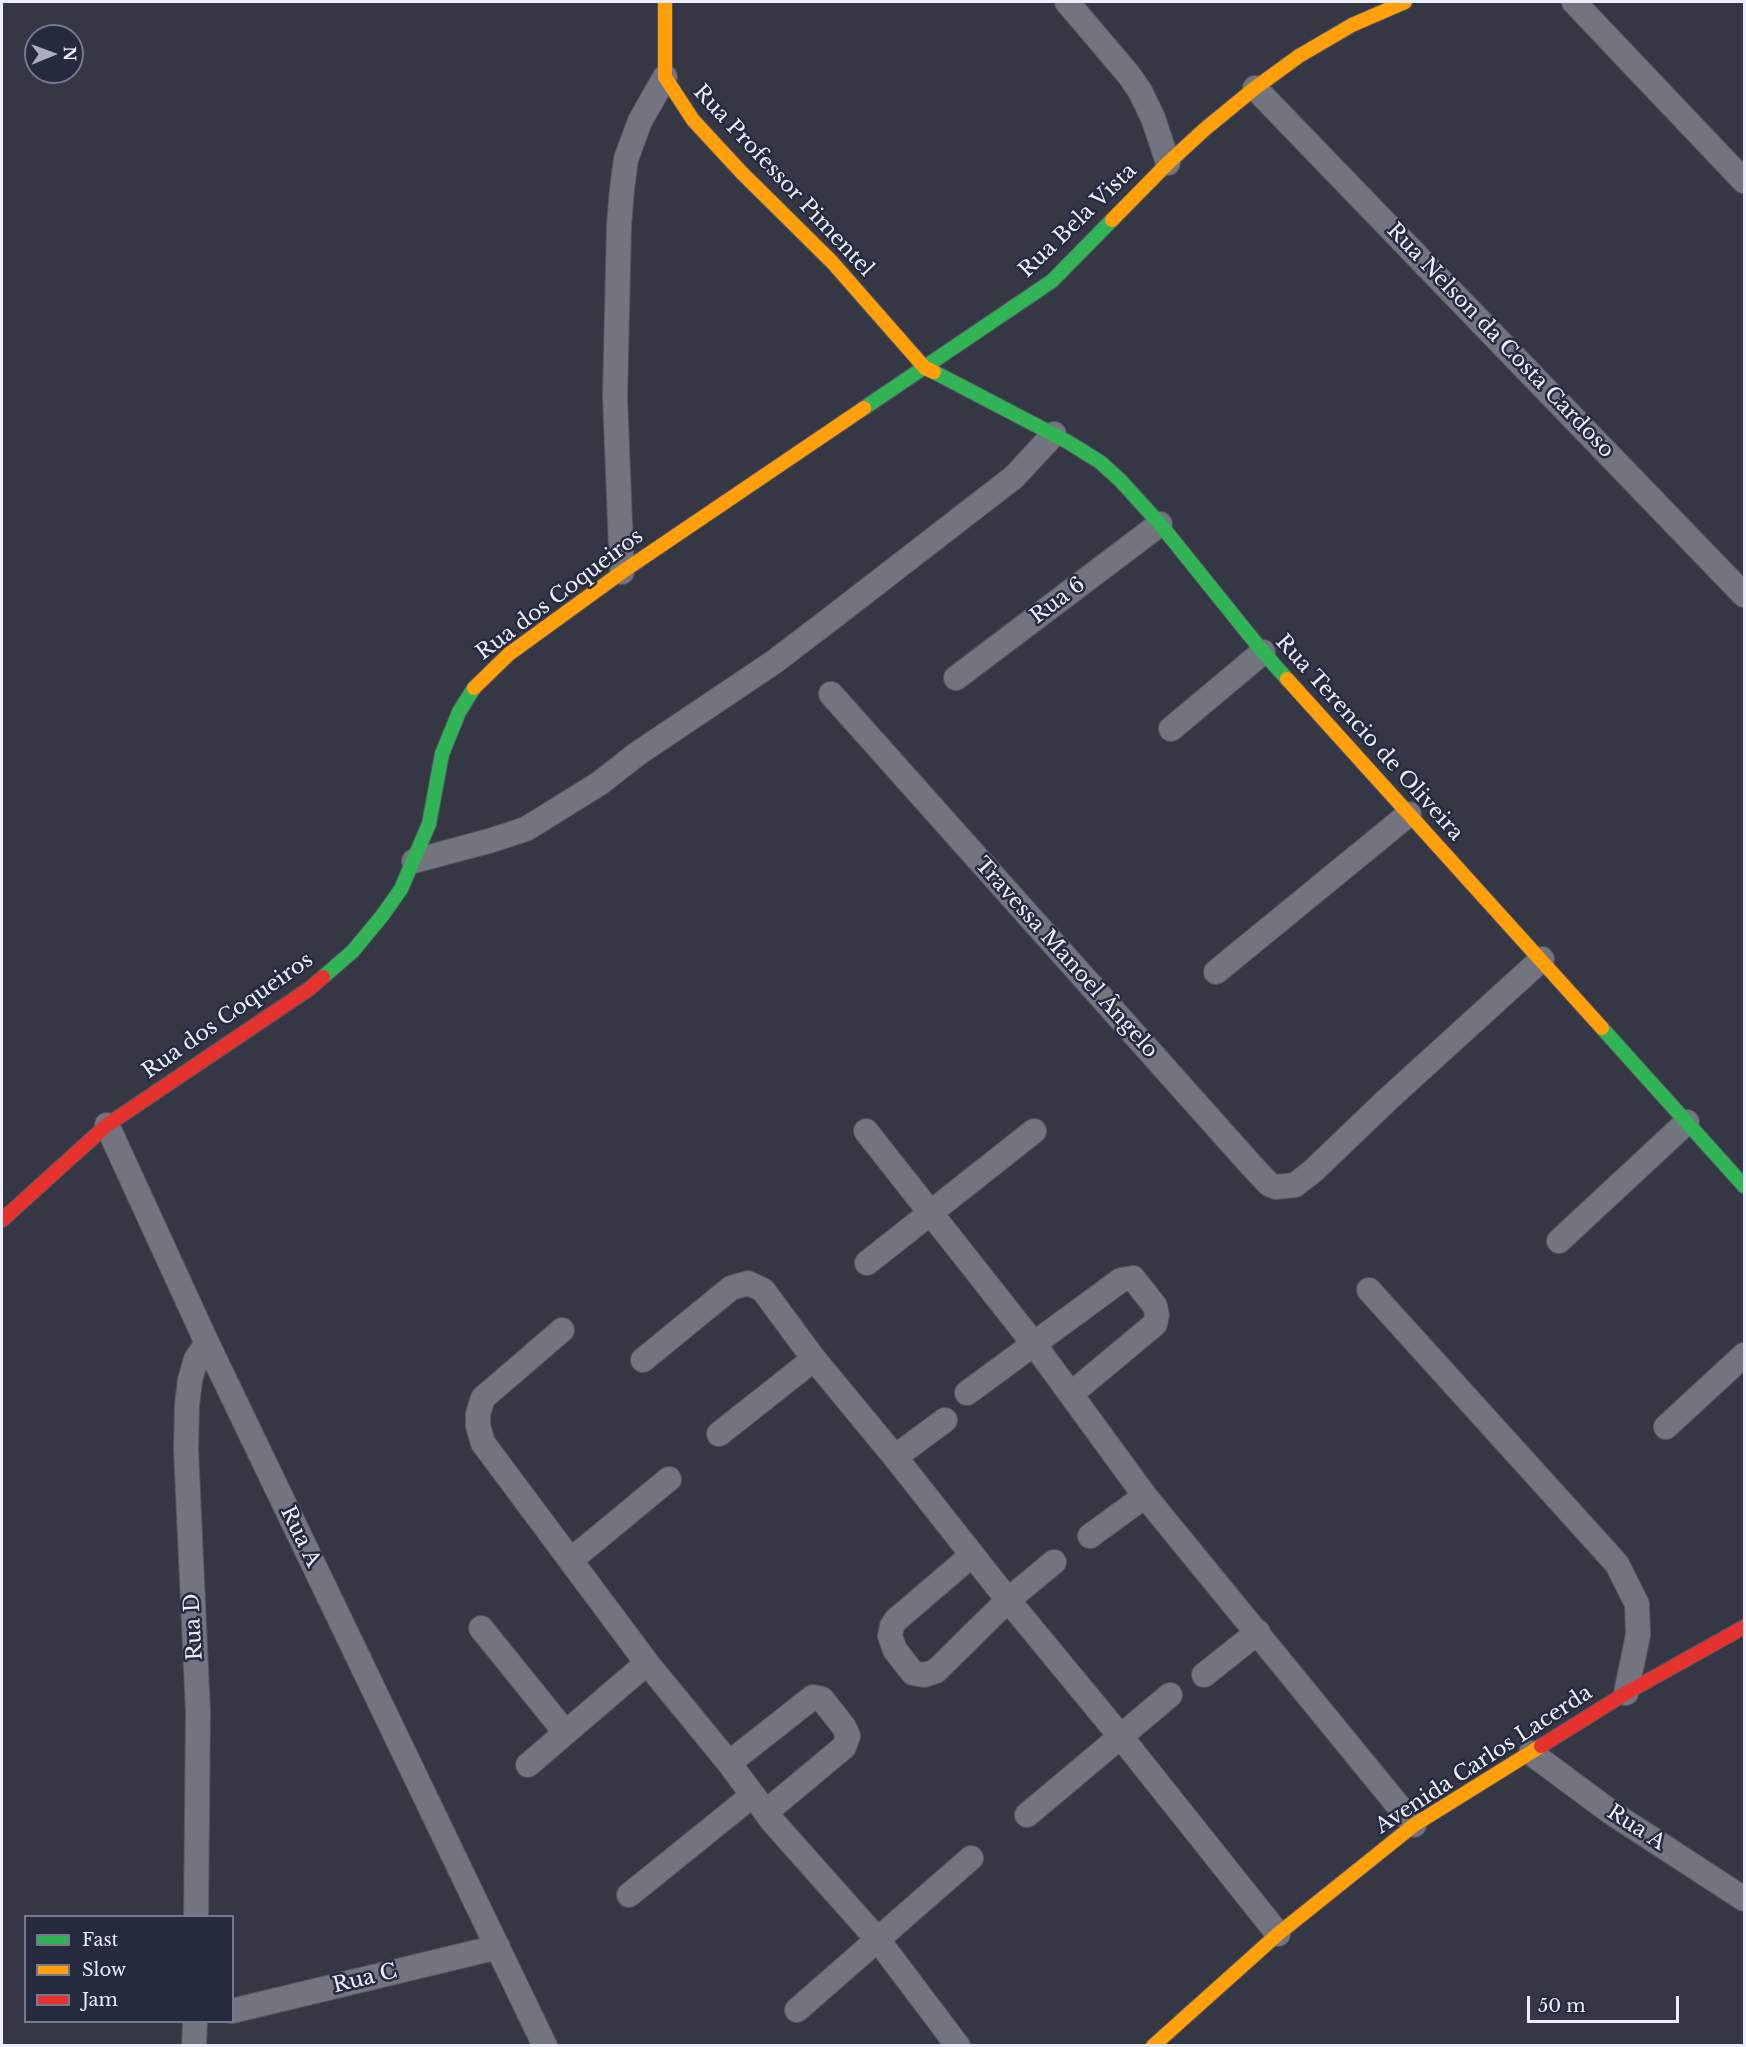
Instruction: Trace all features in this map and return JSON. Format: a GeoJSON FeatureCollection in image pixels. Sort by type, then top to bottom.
{"type":"FeatureCollection","features":[{"type":"Feature","properties":{"kind":"street","name":"Rua Professor Pimentel"},"geometry":{"type":"LineString","coordinates":[[665,2],[665,77],[675,95],[693,120],[742,173],[832,262],[925,368]]}},
{"type":"Feature","properties":{"kind":"street"},"geometry":{"type":"LineString","coordinates":[[1067,2],[1140,91],[1153,118],[1168,164]]}},
{"type":"Feature","properties":{"kind":"street","name":"Rua Bela Vista"},"geometry":{"type":"LineString","coordinates":[[925,368],[1052,281],[1204,129],[1255,88],[1299,56],[1352,25],[1405,2]]}},
{"type":"Feature","properties":{"kind":"street"},"geometry":{"type":"LineString","coordinates":[[1574,2],[1744,181]]}},
{"type":"Feature","properties":{"kind":"street"},"geometry":{"type":"LineString","coordinates":[[622,572],[615,397],[620,208],[626,159],[640,121],[665,77]]}},
{"type":"Feature","properties":{"kind":"street","name":"Rua Nelson da Costa Cardoso"},"geometry":{"type":"LineString","coordinates":[[1255,88],[1744,595]]}},
{"type":"Feature","properties":{"kind":"street","name":"Rua Terencio de Oliveira"},"geometry":{"type":"LineString","coordinates":[[925,368],[1054,434],[1100,462],[1120,480],[1160,524],[1263,652],[1542,959],[1744,1186]]}},
{"type":"Feature","properties":{"kind":"street","name":"Rua dos Coqueiros"},"geometry":{"type":"LineString","coordinates":[[2,1220],[107,1125],[309,989],[353,951],[401,889],[414,861],[429,824],[442,754],[459,712],[476,685],[509,654],[622,572],[925,368]]}},
{"type":"Feature","properties":{"kind":"street"},"geometry":{"type":"LineString","coordinates":[[414,861],[526,830],[600,783],[637,754],[774,662],[833,617],[1014,477],[1054,434]]}},
{"type":"Feature","properties":{"kind":"street","name":"Rua 6"},"geometry":{"type":"LineString","coordinates":[[956,678],[1160,524]]}},
{"type":"Feature","properties":{"kind":"street"},"geometry":{"type":"LineString","coordinates":[[1171,729],[1263,652]]}},
{"type":"Feature","properties":{"kind":"street","name":"Travessa Manoel Ângelo"},"geometry":{"type":"LineString","coordinates":[[831,694],[1269,1184],[1276,1187],[1295,1185],[1313,1171],[1387,1100],[1542,959]]}},
{"type":"Feature","properties":{"kind":"street"},"geometry":{"type":"LineString","coordinates":[[1216,972],[1409,814]]}},
{"type":"Feature","properties":{"kind":"street"},"geometry":{"type":"LineString","coordinates":[[1559,1241],[1687,1122]]}},
{"type":"Feature","properties":{"kind":"street","name":"Rua A"},"geometry":{"type":"LineString","coordinates":[[107,1125],[207,1343],[545,2046]]}},
{"type":"Feature","properties":{"kind":"street"},"geometry":{"type":"LineString","coordinates":[[866,1131],[1034,1344],[1145,1496],[1414,1825]]}},
{"type":"Feature","properties":{"kind":"street"},"geometry":{"type":"LineString","coordinates":[[867,1263],[1034,1131]]}},
{"type":"Feature","properties":{"kind":"street"},"geometry":{"type":"LineString","coordinates":[[967,1393],[1121,1280],[1129,1278],[1136,1280],[1155,1306],[1155,1324],[1071,1395]]}},
{"type":"Feature","properties":{"kind":"street"},"geometry":{"type":"LineString","coordinates":[[643,1360],[731,1288],[744,1283],[755,1285],[762,1290],[814,1359],[1278,1934]]}},
{"type":"Feature","properties":{"kind":"street"},"geometry":{"type":"LineString","coordinates":[[1369,1290],[1617,1564],[1637,1604],[1638,1635],[1626,1693]]}},
{"type":"Feature","properties":{"kind":"street"},"geometry":{"type":"LineString","coordinates":[[562,1330],[483,1398],[478,1414],[478,1426],[483,1443],[647,1663],[729,1763],[759,1804],[878,1940],[958,2046]]}},
{"type":"Feature","properties":{"kind":"street","name":"Rua D"},"geometry":{"type":"LineString","coordinates":[[196,1915],[198,1712],[186,1449],[190,1380],[196,1359],[207,1343]]}},
{"type":"Feature","properties":{"kind":"street"},"geometry":{"type":"LineString","coordinates":[[1666,1427],[1744,1355]]}},
{"type":"Feature","properties":{"kind":"street"},"geometry":{"type":"LineString","coordinates":[[718,1434],[814,1359]]}},
{"type":"Feature","properties":{"kind":"street"},"geometry":{"type":"LineString","coordinates":[[895,1457],[945,1420]]}},
{"type":"Feature","properties":{"kind":"street"},"geometry":{"type":"LineString","coordinates":[[571,1560],[669,1479]]}},
{"type":"Feature","properties":{"kind":"street"},"geometry":{"type":"LineString","coordinates":[[1090,1536],[1145,1496]]}},
{"type":"Feature","properties":{"kind":"street"},"geometry":{"type":"LineString","coordinates":[[972,1555],[896,1620],[892,1626],[890,1636],[895,1650],[913,1673],[924,1675],[936,1671],[1008,1600],[1054,1562]]}},
{"type":"Feature","properties":{"kind":"street"},"geometry":{"type":"LineString","coordinates":[[481,1628],[565,1732]]}},
{"type":"Feature","properties":{"kind":"street","name":"Avenida Carlos Lacerda"},"geometry":{"type":"LineString","coordinates":[[1153,2046],[1278,1934],[1414,1825],[1532,1754],[1626,1693],[1743,1630]]}},
{"type":"Feature","properties":{"kind":"street"},"geometry":{"type":"LineString","coordinates":[[1204,1675],[1258,1632]]}},
{"type":"Feature","properties":{"kind":"street"},"geometry":{"type":"LineString","coordinates":[[528,1765],[647,1663]]}},
{"type":"Feature","properties":{"kind":"street"},"geometry":{"type":"LineString","coordinates":[[1027,1815],[1170,1695]]}},
{"type":"Feature","properties":{"kind":"street"},"geometry":{"type":"LineString","coordinates":[[629,1895],[844,1747],[848,1736],[844,1727],[822,1699],[813,1697],[729,1763]]}},
{"type":"Feature","properties":{"kind":"street","name":"Rua A"},"geometry":{"type":"LineString","coordinates":[[1532,1754],[1612,1813],[1744,1899]]}},
{"type":"Feature","properties":{"kind":"street"},"geometry":{"type":"LineString","coordinates":[[797,2010],[970,1858]]}},
{"type":"Feature","properties":{"kind":"street","name":"Rua C"},"geometry":{"type":"LineString","coordinates":[[234,2011],[498,1947]]}},
{"type":"Feature","properties":{"kind":"street"},"geometry":{"type":"LineString","coordinates":[[194,2046],[195,2023]]}},
{"type":"Feature","properties":{"kind":"traffic: fast"},"geometry":{"type":"LineString","coordinates":[[864,408],[1052,281],[1112,220]]}},
{"type":"Feature","properties":{"kind":"traffic: fast"},"geometry":{"type":"LineString","coordinates":[[934,372],[1068,442],[1100,462],[1120,480],[1160,524],[1287,679]]}},
{"type":"Feature","properties":{"kind":"traffic: fast"},"geometry":{"type":"LineString","coordinates":[[323,977],[353,951],[401,889],[429,824],[442,754],[459,712],[474,688]]}},
{"type":"Feature","properties":{"kind":"traffic: fast"},"geometry":{"type":"LineString","coordinates":[[1602,1028],[1744,1186]]}},
{"type":"Feature","properties":{"kind":"traffic: slow"},"geometry":{"type":"LineString","coordinates":[[665,2],[665,77],[693,120],[742,173],[832,262],[925,368],[934,372]]}},
{"type":"Feature","properties":{"kind":"traffic: slow"},"geometry":{"type":"LineString","coordinates":[[1112,220],[1168,163],[1255,88],[1299,56],[1352,25],[1405,2]]}},
{"type":"Feature","properties":{"kind":"traffic: slow"},"geometry":{"type":"LineString","coordinates":[[474,688],[509,654],[622,572],[864,408]]}},
{"type":"Feature","properties":{"kind":"traffic: slow"},"geometry":{"type":"LineString","coordinates":[[1287,679],[1602,1028]]}},
{"type":"Feature","properties":{"kind":"traffic: slow"},"geometry":{"type":"LineString","coordinates":[[1153,2046],[1278,1934],[1414,1825],[1541,1746]]}},
{"type":"Feature","properties":{"kind":"traffic: jam"},"geometry":{"type":"LineString","coordinates":[[2,1220],[107,1125],[309,989],[323,977]]}},
{"type":"Feature","properties":{"kind":"traffic: jam"},"geometry":{"type":"LineString","coordinates":[[1541,1746],[1626,1693],[1744,1627]]}}]}
